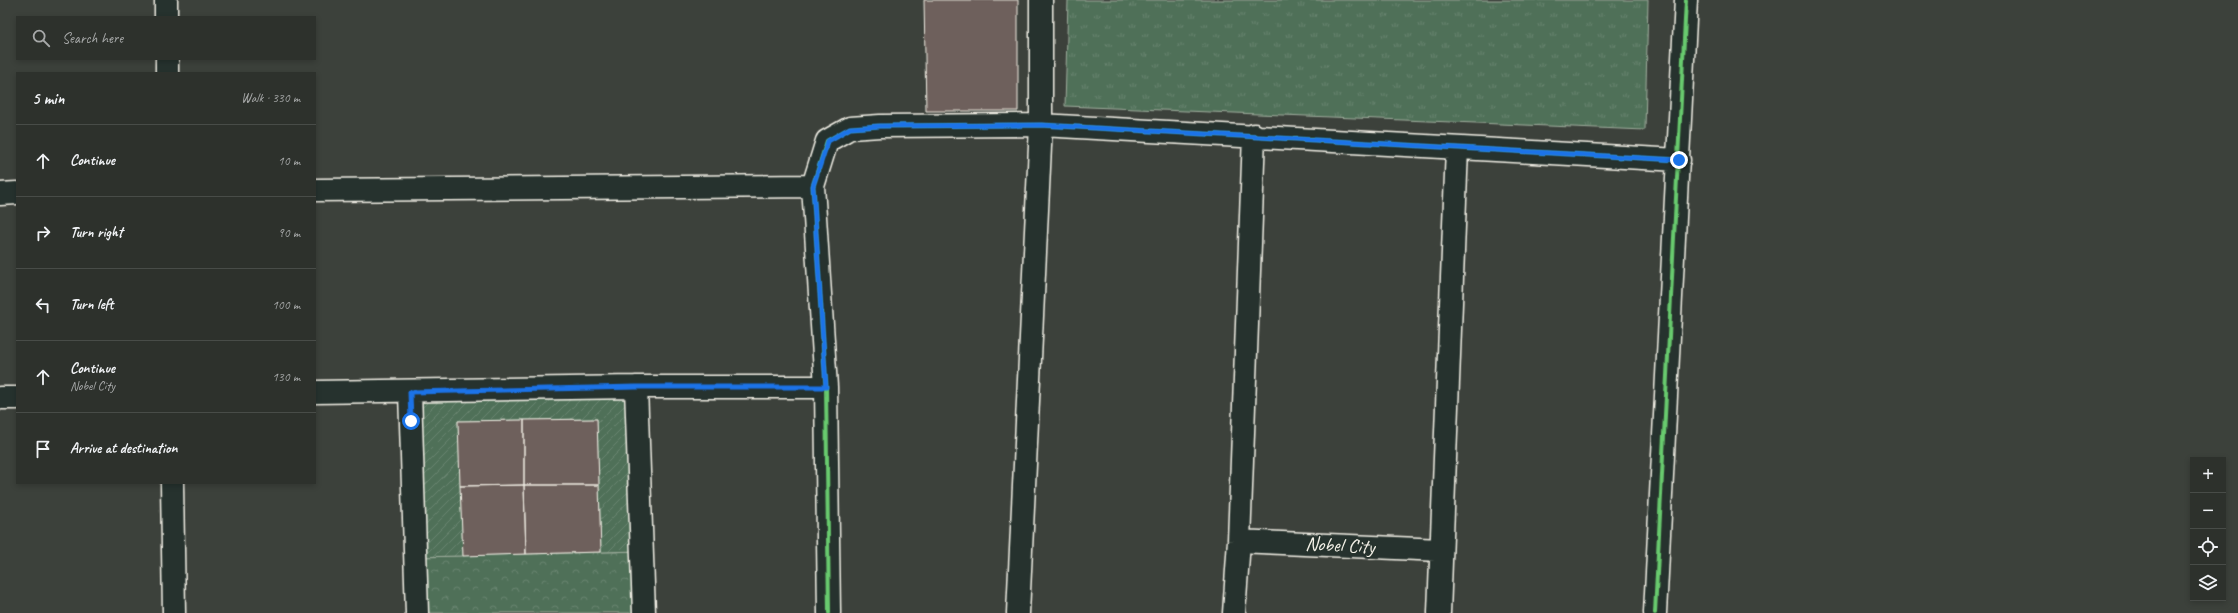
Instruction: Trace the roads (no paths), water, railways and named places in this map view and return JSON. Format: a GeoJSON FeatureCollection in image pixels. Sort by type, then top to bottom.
{"type":"FeatureCollection","features":[{"type":"Feature","properties":{"kind":"street"},"geometry":{"type":"LineString","coordinates":[[166,0],[166,16]]}},
{"type":"Feature","properties":{"kind":"street"},"geometry":{"type":"LineString","coordinates":[[1018,613],[1041,125],[1041,0]]}},
{"type":"Feature","properties":{"kind":"street"},"geometry":{"type":"LineString","coordinates":[[1654,613],[1679,160],[1686,0]]}},
{"type":"Feature","properties":{"kind":"street"},"geometry":{"type":"LineString","coordinates":[[167,60],[167,72]]}},
{"type":"Feature","properties":{"kind":"street"},"geometry":{"type":"LineString","coordinates":[[829,613],[826,387],[813,186],[828,141],[850,128],[880,126],[1041,125],[1254,135],[1679,160]]}},
{"type":"Feature","properties":{"kind":"street"},"geometry":{"type":"LineString","coordinates":[[1234,613],[1239,540],[1254,135]]}},
{"type":"Feature","properties":{"kind":"street"},"geometry":{"type":"LineString","coordinates":[[1439,613],[1457,148]]}},
{"type":"Feature","properties":{"kind":"street"},"geometry":{"type":"LineString","coordinates":[[316,190],[813,186]]}},
{"type":"Feature","properties":{"kind":"street"},"geometry":{"type":"LineString","coordinates":[[0,194],[16,194]]}},
{"type":"Feature","properties":{"kind":"street"},"geometry":{"type":"LineString","coordinates":[[316,392],[410,392],[636,387],[826,387]]}},
{"type":"Feature","properties":{"kind":"street"},"geometry":{"type":"LineString","coordinates":[[636,387],[644,613]]}},
{"type":"Feature","properties":{"kind":"street"},"geometry":{"type":"LineString","coordinates":[[410,392],[417,613]]}},
{"type":"Feature","properties":{"kind":"street"},"geometry":{"type":"LineString","coordinates":[[0,398],[16,398]]}},
{"type":"Feature","properties":{"kind":"street"},"geometry":{"type":"LineString","coordinates":[[172,484],[174,613]]}},
{"type":"Feature","properties":{"kind":"street","name":"Nobel City"},"geometry":{"type":"LineString","coordinates":[[1239,540],[1441,550]]}}]}
